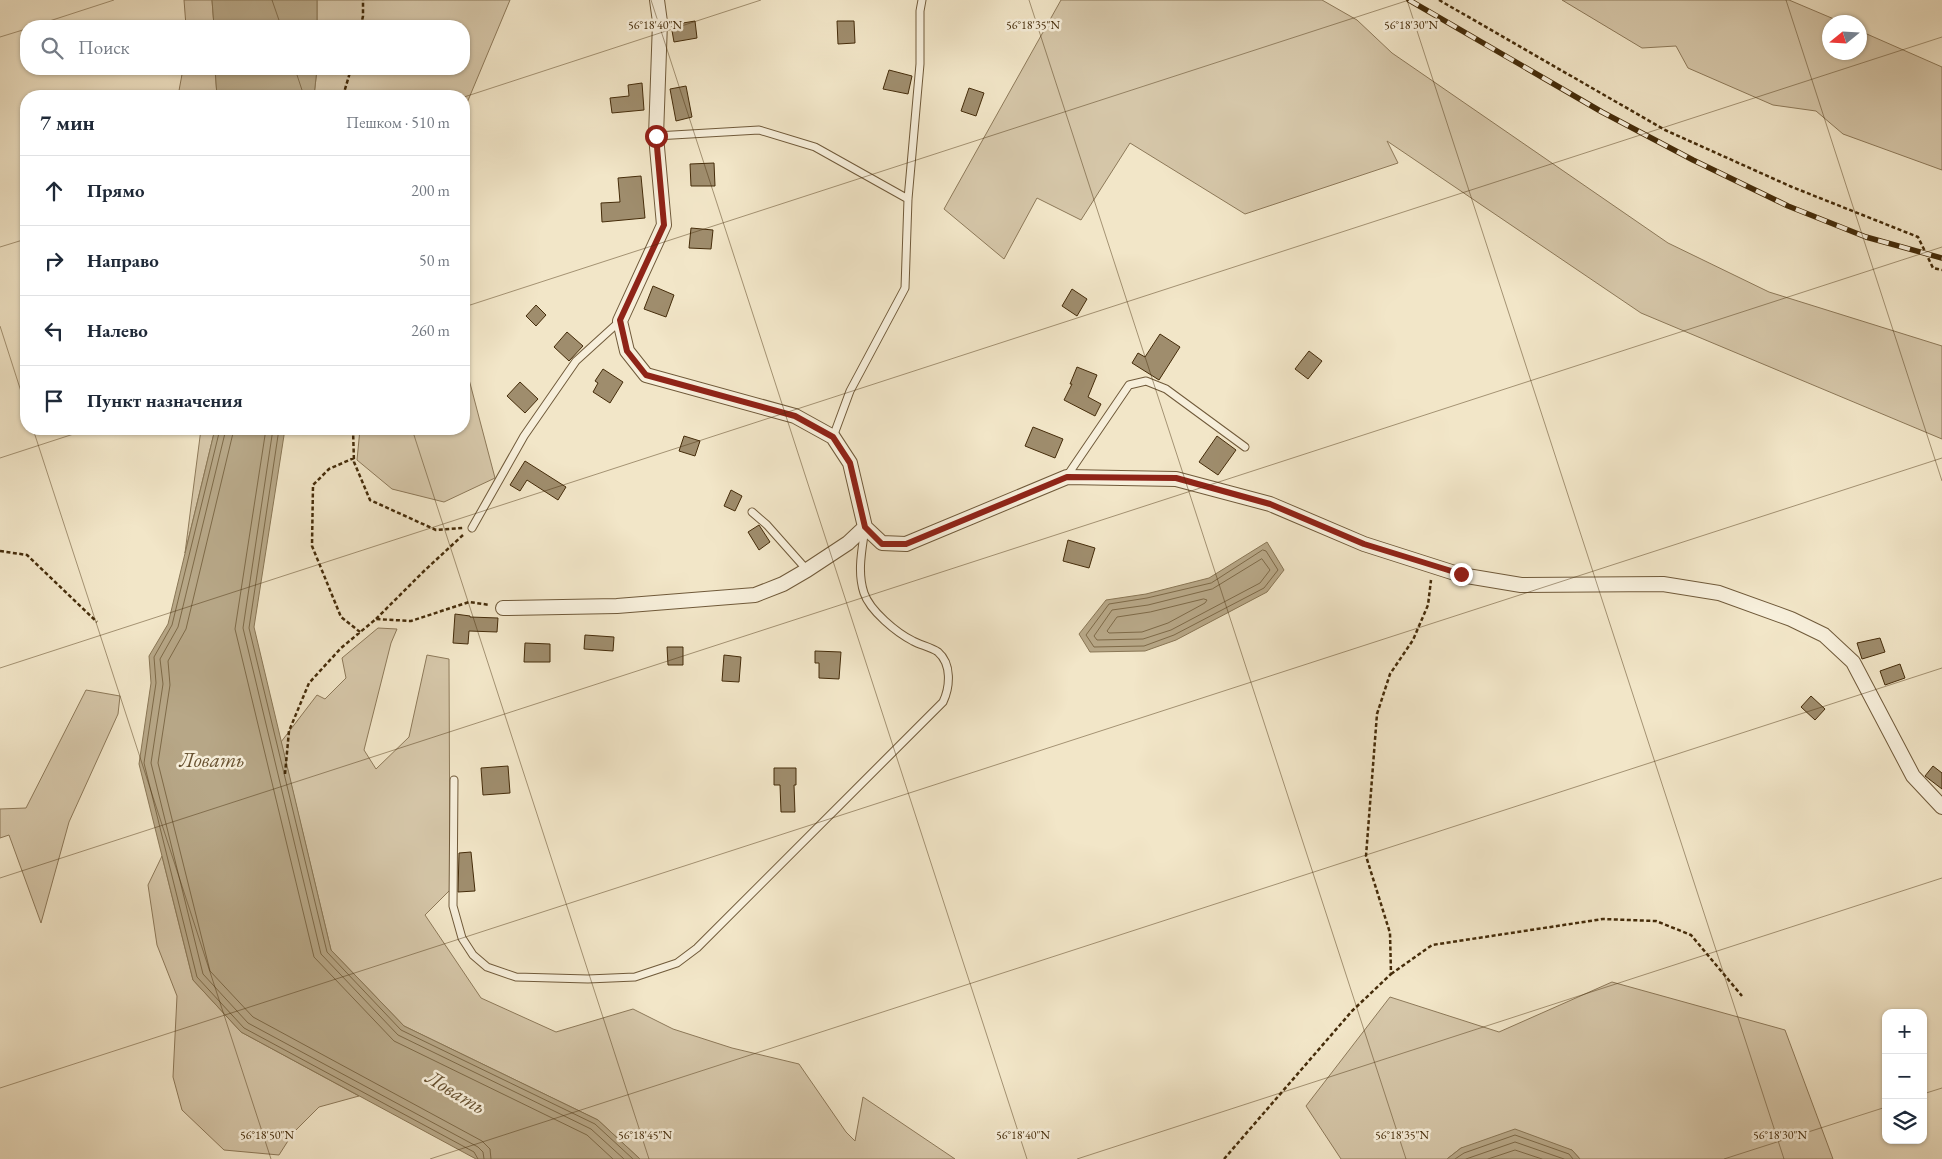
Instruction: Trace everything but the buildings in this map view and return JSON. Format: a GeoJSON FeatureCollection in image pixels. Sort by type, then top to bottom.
{"type":"FeatureCollection","features":[{"type":"Feature","properties":{"kind":"street"},"geometry":{"type":"LineString","coordinates":[[657,0],[660,22],[656,136],[664,225],[620,320],[627,351],[646,375],[795,416],[833,437],[850,463],[865,527],[882,544],[906,544],[1067,477],[1176,478],[1270,504],[1364,544],[1461,574],[1520,584],[1663,584],[1719,593],[1799,623],[1824,635],[1854,662],[1914,776],[1942,807]]}},
{"type":"Feature","properties":{"kind":"street"},"geometry":{"type":"LineString","coordinates":[[503,608],[617,606],[755,595],[783,584],[807,570],[848,544],[865,527]]}},
{"type":"Feature","properties":{"kind":"lane"},"geometry":{"type":"LineString","coordinates":[[833,437],[850,391],[905,288],[908,199],[920,64],[920,11],[922,0]]}},
{"type":"Feature","properties":{"kind":"lane"},"geometry":{"type":"LineString","coordinates":[[656,136],[759,130],[815,147],[908,199]]}},
{"type":"Feature","properties":{"kind":"lane"},"geometry":{"type":"LineString","coordinates":[[472,528],[524,436],[576,361],[620,320]]}},
{"type":"Feature","properties":{"kind":"lane"},"geometry":{"type":"LineString","coordinates":[[1067,477],[1129,385],[1146,381],[1166,388],[1245,447]]}},
{"type":"Feature","properties":{"kind":"lane"},"geometry":{"type":"LineString","coordinates":[[752,512],[767,525],[807,570]]}},
{"type":"Feature","properties":{"kind":"lane"},"geometry":{"type":"LineString","coordinates":[[454,780],[453,906],[462,938],[473,955],[487,967],[516,977],[588,979],[635,977],[677,962],[697,948],[944,702],[949,689],[946,664],[938,652],[911,640],[883,621],[864,595],[859,568],[865,527]]}},
{"type":"Feature","properties":{"kind":"path"},"geometry":{"type":"LineString","coordinates":[[362,20],[364,0]]}},
{"type":"Feature","properties":{"kind":"path"},"geometry":{"type":"LineString","coordinates":[[1439,0],[1665,130],[1792,187],[1918,237],[1933,268],[1942,270]]}},
{"type":"Feature","properties":{"kind":"path"},"geometry":{"type":"LineString","coordinates":[[345,90],[349,75]]}},
{"type":"Feature","properties":{"kind":"path"},"geometry":{"type":"LineString","coordinates":[[353,435],[354,458],[370,500],[436,530],[472,528]]}},
{"type":"Feature","properties":{"kind":"path"},"geometry":{"type":"LineString","coordinates":[[354,458],[329,469],[313,485],[312,546],[341,617],[360,632]]}},
{"type":"Feature","properties":{"kind":"path"},"geometry":{"type":"LineString","coordinates":[[285,774],[289,731],[309,683],[341,648],[376,619],[424,571],[472,528]]}},
{"type":"Feature","properties":{"kind":"path"},"geometry":{"type":"LineString","coordinates":[[0,551],[27,555],[97,622]]}},
{"type":"Feature","properties":{"kind":"path"},"geometry":{"type":"LineString","coordinates":[[1391,974],[1390,933],[1366,856],[1377,714],[1390,674],[1413,640],[1428,606],[1433,566]]}},
{"type":"Feature","properties":{"kind":"path"},"geometry":{"type":"LineString","coordinates":[[376,619],[411,621],[469,602],[503,608]]}},
{"type":"Feature","properties":{"kind":"path"},"geometry":{"type":"LineString","coordinates":[[1224,1159],[1352,1011],[1391,974],[1432,945],[1603,919],[1656,921],[1691,935],[1742,996]]}},
{"type":"Feature","properties":{"kind":"shaded area"},"geometry":{"type":"Polygon","coordinates":[[[184,0],[212,0],[214,20],[186,20],[184,0]]]}},
{"type":"Feature","properties":{"kind":"shaded area"},"geometry":{"type":"Polygon","coordinates":[[[317,0],[510,0],[470,96],[470,90],[315,90],[316,75],[470,75],[470,20],[317,20],[317,0]]]}},
{"type":"Feature","properties":{"kind":"shaded area"},"geometry":{"type":"Polygon","coordinates":[[[1061,0],[1322,0],[1357,20],[1392,53],[1668,243],[1769,292],[1942,346],[1942,439],[1641,313],[1387,141],[1398,163],[1245,214],[1130,143],[1081,220],[1037,198],[1004,259],[944,209],[1061,0]]]}},
{"type":"Feature","properties":{"kind":"shaded area"},"geometry":{"type":"Polygon","coordinates":[[[1562,0],[1789,0],[1824,15],[1822,15],[1822,60],[1867,60],[1867,34],[1942,67],[1942,170],[1843,134],[1816,111],[1773,105],[1688,68],[1676,46],[1642,48],[1562,0]]]}},
{"type":"Feature","properties":{"kind":"shaded area"},"geometry":{"type":"Polygon","coordinates":[[[182,75],[215,75],[217,90],[179,90],[182,75]]]}},
{"type":"Feature","properties":{"kind":"shaded area"},"geometry":{"type":"Polygon","coordinates":[[[470,383],[495,478],[444,502],[392,489],[357,460],[359,435],[470,435],[470,383]]]}},
{"type":"Feature","properties":{"kind":"shaded area"},"geometry":{"type":"Polygon","coordinates":[[[200,435],[214,435],[185,553],[200,435]]]}},
{"type":"Feature","properties":{"kind":"shaded area"},"geometry":{"type":"Polygon","coordinates":[[[378,628],[397,629],[391,643],[364,750],[376,769],[409,737],[427,655],[449,659],[450,890],[425,915],[481,998],[556,1032],[633,1009],[673,1029],[732,1048],[799,1064],[846,1132],[855,1141],[863,1097],[955,1159],[640,1159],[598,1120],[404,1026],[331,950],[281,742],[317,695],[325,699],[346,678],[342,658],[378,628]]]}},
{"type":"Feature","properties":{"kind":"shaded area"},"geometry":{"type":"Polygon","coordinates":[[[86,690],[120,696],[118,714],[69,822],[41,923],[9,835],[0,838],[0,809],[26,808],[86,690]]]}},
{"type":"Feature","properties":{"kind":"shaded area"},"geometry":{"type":"Polygon","coordinates":[[[162,856],[193,980],[241,1032],[359,1096],[319,1107],[293,1133],[279,1155],[224,1150],[182,1110],[173,1077],[177,996],[157,945],[148,885],[162,856]]]}},
{"type":"Feature","properties":{"kind":"shaded area"},"geometry":{"type":"Polygon","coordinates":[[[1612,982],[1785,1030],[1833,1159],[1580,1159],[1572,1150],[1461,1148],[1447,1159],[1341,1159],[1306,1106],[1390,997],[1499,1032],[1612,982]]]}},
{"type":"Feature","properties":{"kind":"water"},"geometry":{"type":"Polygon","coordinates":[[[212,0],[317,0],[317,20],[214,20],[212,0]]]}},
{"type":"Feature","properties":{"kind":"water"},"geometry":{"type":"Polygon","coordinates":[[[215,75],[316,75],[315,90],[217,90],[215,75]]]}},
{"type":"Feature","properties":{"kind":"water","name":"Ловать"},"geometry":{"type":"Polygon","coordinates":[[[214,435],[284,435],[254,627],[331,950],[404,1026],[598,1120],[640,1159],[476,1159],[241,1032],[193,980],[139,764],[151,683],[149,656],[168,624],[214,435]]]}},
{"type":"Feature","properties":{"kind":"water"},"geometry":{"type":"Polygon","coordinates":[[[1267,542],[1284,570],[1267,592],[1176,640],[1145,651],[1090,652],[1079,634],[1106,600],[1146,594],[1209,578],[1267,542]]]}},
{"type":"Feature","properties":{"kind":"water"},"geometry":{"type":"Polygon","coordinates":[[[1515,1129],[1572,1150],[1580,1159],[1447,1159],[1461,1148],[1515,1129]]]}},
{"type":"Feature","properties":{"kind":"railway"},"geometry":{"type":"LineString","coordinates":[[1409,0],[1602,112],[1693,160],[1788,206],[1866,237],[1942,258]]}},
{"type":"Feature","properties":{"kind":"route"},"geometry":{"type":"LineString","coordinates":[[656,136],[664,225],[620,320],[627,351],[646,375],[795,416],[833,437],[850,463],[865,527],[882,544],[906,544],[1067,477],[1176,478],[1270,504],[1364,544],[1461,574]]}}]}
